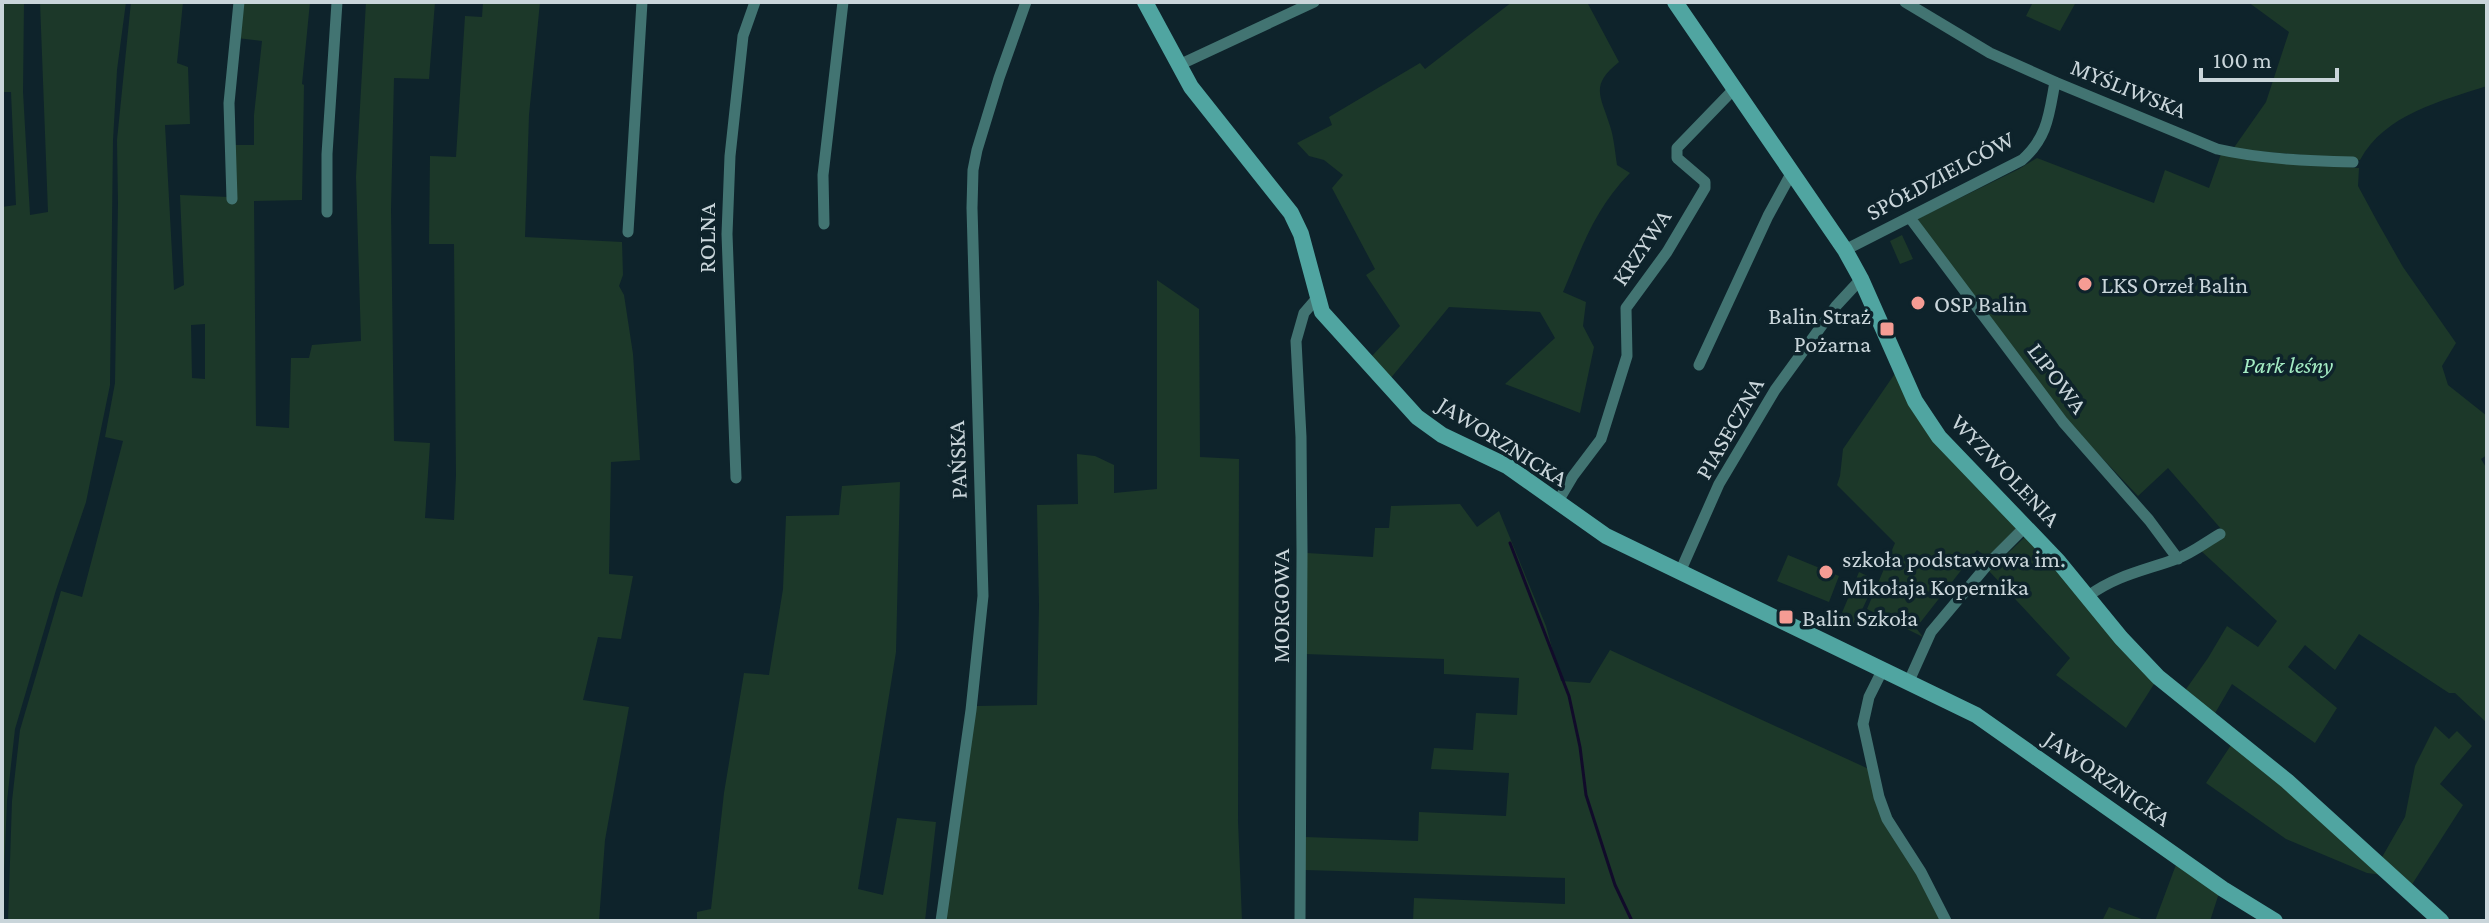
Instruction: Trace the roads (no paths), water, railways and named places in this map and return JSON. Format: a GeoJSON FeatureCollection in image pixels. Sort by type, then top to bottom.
{"type":"FeatureCollection","features":[{"type":"Feature","properties":{"kind":"street"},"geometry":{"type":"LineString","coordinates":[[232,199],[229,103],[239,2]]}},
{"type":"Feature","properties":{"kind":"street"},"geometry":{"type":"LineString","coordinates":[[327,212],[327,154],[337,2]]}},
{"type":"Feature","properties":{"kind":"street"},"geometry":{"type":"LineString","coordinates":[[628,232],[642,2]]}},
{"type":"Feature","properties":{"kind":"street","name":"ROLNA"},"geometry":{"type":"LineString","coordinates":[[736,478],[727,234],[730,156],[743,36],[755,2]]}},
{"type":"Feature","properties":{"kind":"street"},"geometry":{"type":"LineString","coordinates":[[824,224],[823,175],[843,2]]}},
{"type":"Feature","properties":{"kind":"street","name":"PAŃSKA"},"geometry":{"type":"LineString","coordinates":[[941,921],[977,664],[983,596],[973,170],[999,78],[1026,2]]}},
{"type":"Feature","properties":{"kind":"street","name":"JAWORZNICKA"},"geometry":{"type":"LineString","coordinates":[[1145,2],[1191,87],[1291,213],[1301,234],[1322,312],[1417,417],[1442,435],[1507,466],[1606,536],[1947,699],[1997,728],[2223,889],[2275,921]]}},
{"type":"Feature","properties":{"kind":"street"},"geometry":{"type":"LineString","coordinates":[[1179,65],[1314,2]]}},
{"type":"Feature","properties":{"kind":"street","name":"WYZWOLENIA"},"geometry":{"type":"LineString","coordinates":[[1675,2],[1845,250],[1922,414],[1939,437],[2026,526],[2158,677],[2287,781],[2441,921]]}},
{"type":"Feature","properties":{"kind":"street","name":"MYŚLIWSKA"},"geometry":{"type":"LineString","coordinates":[[1905,2],[1990,53],[2217,149],[2259,156],[2353,162]]}},
{"type":"Feature","properties":{"kind":"street","name":"SPÓŁDZIELCÓW"},"geometry":{"type":"LineString","coordinates":[[1845,250],[2022,160],[2033,150],[2046,129],[2055,82]]}},
{"type":"Feature","properties":{"kind":"street","name":"KRZYWA"},"geometry":{"type":"LineString","coordinates":[[1557,503],[1601,439],[1627,356],[1626,308],[1667,252],[1705,188],[1705,182],[1677,158],[1677,148],[1735,88]]}},
{"type":"Feature","properties":{"kind":"street"},"geometry":{"type":"LineString","coordinates":[[1699,365],[1768,216],[1792,172]]}},
{"type":"Feature","properties":{"kind":"street","name":"LIPOWA"},"geometry":{"type":"LineString","coordinates":[[1910,218],[2063,422],[2149,520],[2178,559]]}},
{"type":"Feature","properties":{"kind":"street","name":"PIASECZNA"},"geometry":{"type":"LineString","coordinates":[[1680,572],[1719,484],[1775,390],[1836,306],[1861,279]]}},
{"type":"Feature","properties":{"kind":"street","name":"MORGOWA"},"geometry":{"type":"LineString","coordinates":[[1300,921],[1302,551],[1296,341],[1304,313],[1317,298]]}},
{"type":"Feature","properties":{"kind":"street"},"geometry":{"type":"LineString","coordinates":[[1909,681],[1931,632],[1989,563],[2026,526]]}},
{"type":"Feature","properties":{"kind":"street"},"geometry":{"type":"LineString","coordinates":[[2088,596],[2104,584],[2145,567],[2178,559],[2220,534]]}},
{"type":"Feature","properties":{"kind":"street"},"geometry":{"type":"LineString","coordinates":[[1883,669],[1869,697],[1863,724],[1879,797],[1887,819],[1921,872],[1946,921]]}},
{"type":"Feature","properties":{"kind":"waterway"},"geometry":{"type":"LineString","coordinates":[[1510,543],[1569,696],[1586,795],[1615,885],[1632,921]]}},
{"type":"Feature","properties":{"kind":"place","name":"LKS Orzeł Balin"},"geometry":{"type":"Point","coordinates":[2085,284]}},
{"type":"Feature","properties":{"kind":"place","name":"OSP Balin"},"geometry":{"type":"Point","coordinates":[1918,303]}},
{"type":"Feature","properties":{"kind":"place","name":"Balin Straż Pożarna"},"geometry":{"type":"Point","coordinates":[1887,329]}},
{"type":"Feature","properties":{"kind":"place","name":"szkoła podstawowa im. Mikołaja Kopernika"},"geometry":{"type":"Point","coordinates":[1826,572]}},
{"type":"Feature","properties":{"kind":"place","name":"Balin Szkoła"},"geometry":{"type":"Point","coordinates":[1786,617]}},
{"type":"Feature","properties":{"kind":"park label","name":"Park leśny"},"geometry":{"type":"Point","coordinates":[2288,364]}}]}
